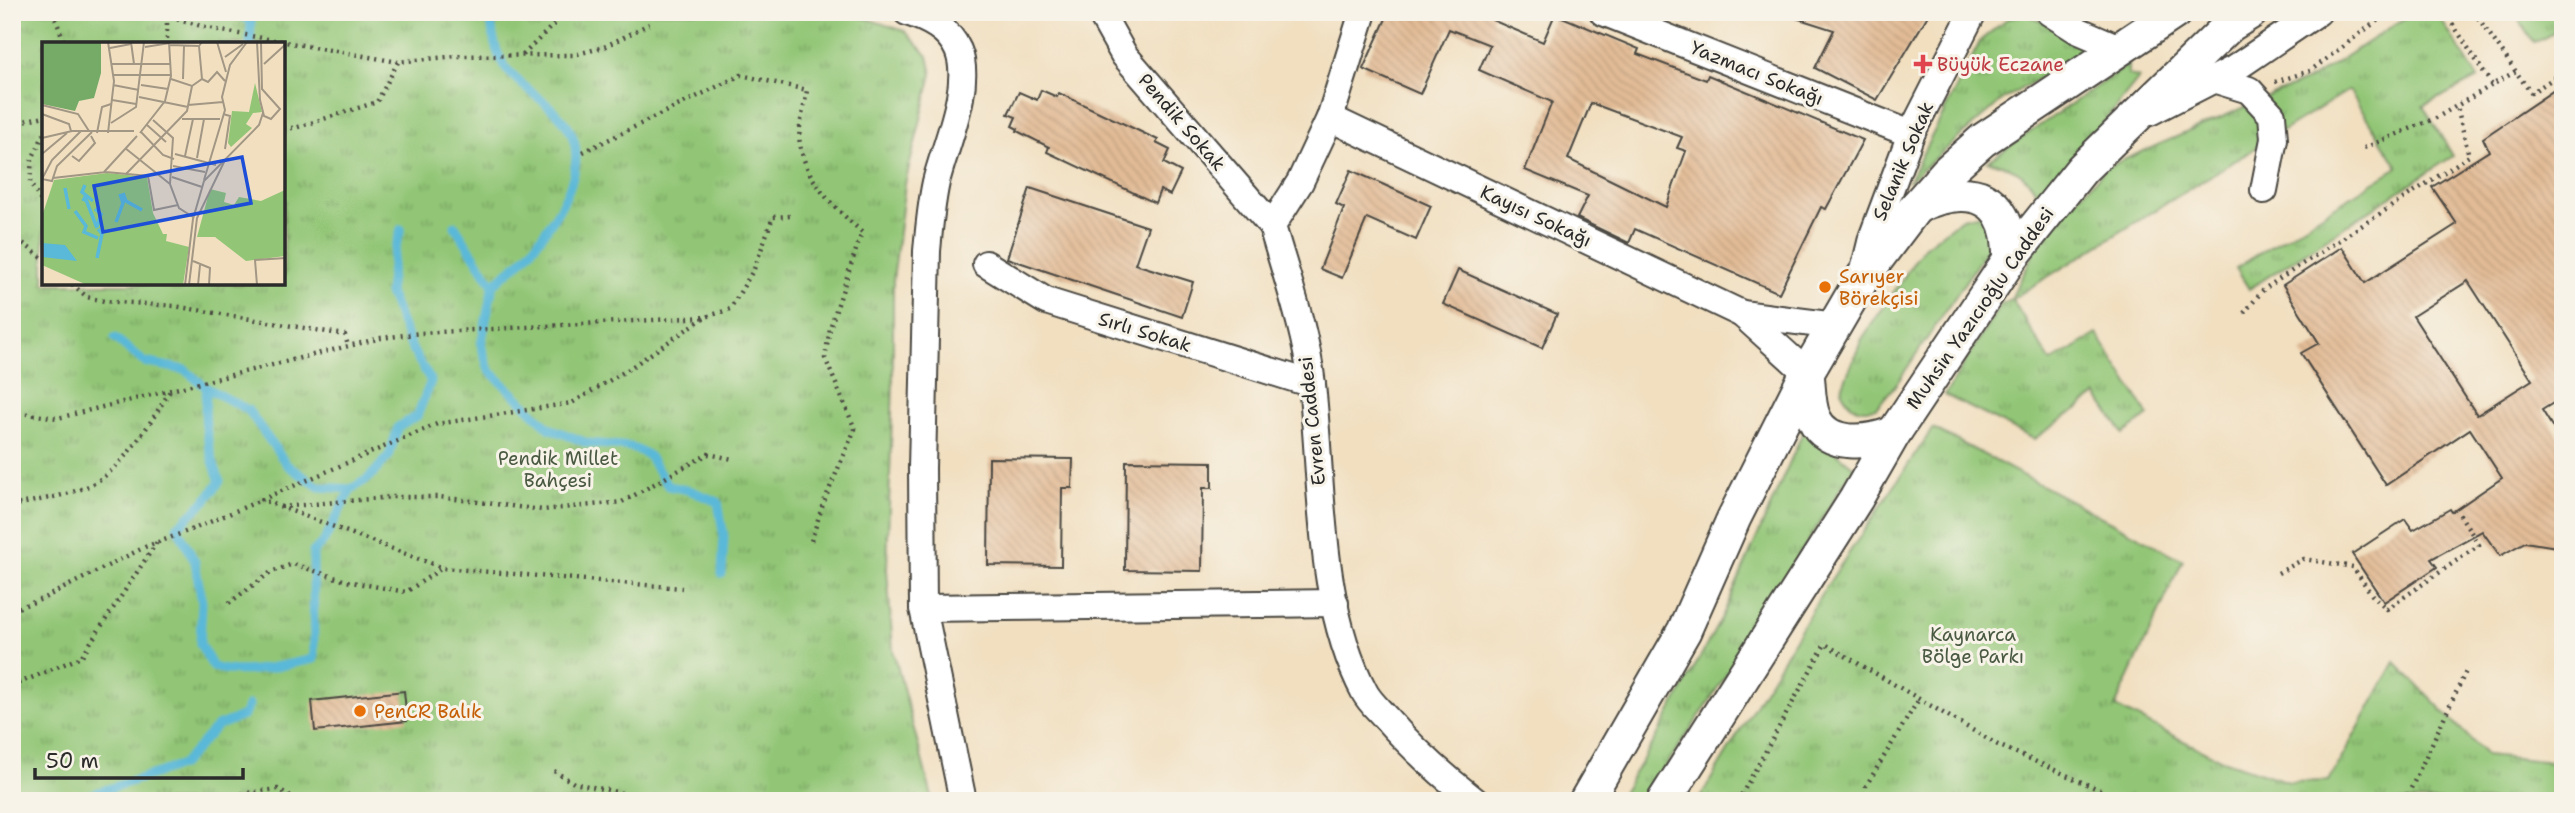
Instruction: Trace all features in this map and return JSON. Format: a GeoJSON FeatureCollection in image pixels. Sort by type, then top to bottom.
{"type":"FeatureCollection","features":[{"type":"Feature","properties":{"kind":"main road"},"geometry":{"type":"LineString","coordinates":[[1586,801],[1684,631],[1734,518],[1807,373],[1863,277],[1916,207],[1948,171],[1983,140],[2175,12]]}},
{"type":"Feature","properties":{"kind":"main road","name":"Muhsin Yazıcıoğlu Caddesi"},"geometry":{"type":"LineString","coordinates":[[1664,801],[1856,499],[1894,433],[2010,259],[2082,169],[2230,25],[2251,12]]}},
{"type":"Feature","properties":{"kind":"main road"},"geometry":{"type":"LineString","coordinates":[[1916,207],[1934,197],[1959,194],[1976,196],[1991,203],[2006,226],[2010,259]]}},
{"type":"Feature","properties":{"kind":"main road"},"geometry":{"type":"LineString","coordinates":[[1807,373],[1815,421],[1835,438],[1852,442],[1894,433]]}},
{"type":"Feature","properties":{"kind":"street"},"geometry":{"type":"LineString","coordinates":[[907,12],[933,22],[948,34],[958,50],[962,68],[958,102],[936,181],[927,243],[922,468],[923,608],[963,801]]}},
{"type":"Feature","properties":{"kind":"street","name":"Pendik Sokak"},"geometry":{"type":"LineString","coordinates":[[1100,12],[1124,55],[1272,226]]}},
{"type":"Feature","properties":{"kind":"street"},"geometry":{"type":"LineString","coordinates":[[1272,226],[1300,182],[1330,118],[1363,12]]}},
{"type":"Feature","properties":{"kind":"street","name":"Yazmacı Sokağı"},"geometry":{"type":"LineString","coordinates":[[1603,12],[1911,134]]}},
{"type":"Feature","properties":{"kind":"street"},"geometry":{"type":"LineString","coordinates":[[2049,12],[2077,30],[2119,48]]}},
{"type":"Feature","properties":{"kind":"street"},"geometry":{"type":"LineString","coordinates":[[2136,119],[2234,69],[2318,12]]}},
{"type":"Feature","properties":{"kind":"street","name":"Selanik Sokak"},"geometry":{"type":"LineString","coordinates":[[1863,277],[1872,238],[1911,134],[1978,14]]}},
{"type":"Feature","properties":{"kind":"street"},"geometry":{"type":"LineString","coordinates":[[2213,79],[2249,90],[2272,115],[2274,139],[2264,190]]}},
{"type":"Feature","properties":{"kind":"street","name":"Kayısı Sokağı"},"geometry":{"type":"LineString","coordinates":[[1330,118],[1742,314]]}},
{"type":"Feature","properties":{"kind":"street","name":"Evren Caddesi"},"geometry":{"type":"LineString","coordinates":[[1272,226],[1300,325],[1312,384],[1317,472],[1326,551],[1335,603],[1349,658],[1367,696],[1397,731],[1475,801]]}},
{"type":"Feature","properties":{"kind":"street","name":"Sırlı Sokak"},"geometry":{"type":"LineString","coordinates":[[986,264],[1046,301],[1312,384]]}},
{"type":"Feature","properties":{"kind":"street"},"geometry":{"type":"LineString","coordinates":[[1742,314],[1836,326]]}},
{"type":"Feature","properties":{"kind":"street"},"geometry":{"type":"LineString","coordinates":[[1742,314],[1807,373]]}},
{"type":"Feature","properties":{"kind":"street"},"geometry":{"type":"LineString","coordinates":[[923,608],[1335,603]]}},
{"type":"Feature","properties":{"kind":"path"},"geometry":{"type":"LineString","coordinates":[[52,12],[64,42]]}},
{"type":"Feature","properties":{"kind":"path"},"geometry":{"type":"LineString","coordinates":[[150,12],[236,33],[398,62],[456,56],[574,55],[604,47],[649,24]]}},
{"type":"Feature","properties":{"kind":"path"},"geometry":{"type":"LineString","coordinates":[[523,55],[558,20],[534,12]]}},
{"type":"Feature","properties":{"kind":"path"},"geometry":{"type":"LineString","coordinates":[[2249,90],[2310,71],[2389,12]]}},
{"type":"Feature","properties":{"kind":"path"},"geometry":{"type":"LineString","coordinates":[[2445,12],[2492,86]]}},
{"type":"Feature","properties":{"kind":"path"},"geometry":{"type":"LineString","coordinates":[[2474,12],[2530,93],[2563,72]]}},
{"type":"Feature","properties":{"kind":"path"},"geometry":{"type":"LineString","coordinates":[[167,16],[167,42]]}},
{"type":"Feature","properties":{"kind":"path"},"geometry":{"type":"LineString","coordinates":[[285,128],[295,128],[377,102],[398,62]]}},
{"type":"Feature","properties":{"kind":"path"},"geometry":{"type":"LineString","coordinates":[[2364,148],[2436,118],[2516,71]]}},
{"type":"Feature","properties":{"kind":"path"},"geometry":{"type":"LineString","coordinates":[[583,152],[741,75],[807,90],[799,142],[810,178],[838,211],[862,232],[830,328],[825,358],[855,429],[823,504],[810,544]]}},
{"type":"Feature","properties":{"kind":"path"},"geometry":{"type":"LineString","coordinates":[[2244,313],[2264,289],[2469,156],[2457,106]]}},
{"type":"Feature","properties":{"kind":"path"},"geometry":{"type":"LineString","coordinates":[[12,124],[42,116]]}},
{"type":"Feature","properties":{"kind":"path"},"geometry":{"type":"LineString","coordinates":[[42,138],[32,159],[30,183],[42,203]]}},
{"type":"Feature","properties":{"kind":"path"},"geometry":{"type":"LineString","coordinates":[[12,412],[58,418],[348,346],[421,333],[706,317],[730,309],[754,269],[773,217],[790,216]]}},
{"type":"Feature","properties":{"kind":"path"},"geometry":{"type":"LineString","coordinates":[[12,235],[42,258]]}},
{"type":"Feature","properties":{"kind":"path"},"geometry":{"type":"LineString","coordinates":[[73,285],[87,297],[104,301],[174,306],[345,335],[348,346]]}},
{"type":"Feature","properties":{"kind":"path"},"geometry":{"type":"LineString","coordinates":[[12,610],[42,599],[157,542],[196,528],[437,424],[572,403],[706,317]]}},
{"type":"Feature","properties":{"kind":"path"},"geometry":{"type":"LineString","coordinates":[[12,506],[85,487],[110,474],[170,390]]}},
{"type":"Feature","properties":{"kind":"path"},"geometry":{"type":"LineString","coordinates":[[281,507],[439,497],[542,510],[622,502],[708,454],[733,459]]}},
{"type":"Feature","properties":{"kind":"path"},"geometry":{"type":"LineString","coordinates":[[260,499],[443,568],[682,588]]}},
{"type":"Feature","properties":{"kind":"path"},"geometry":{"type":"LineString","coordinates":[[2277,573],[2304,559],[2353,567],[2372,595],[2387,610],[2479,545],[2457,510]]}},
{"type":"Feature","properties":{"kind":"path"},"geometry":{"type":"LineString","coordinates":[[12,686],[81,657],[157,542]]}},
{"type":"Feature","properties":{"kind":"path"},"geometry":{"type":"LineString","coordinates":[[229,603],[271,572],[293,564],[346,581],[406,592],[443,568]]}},
{"type":"Feature","properties":{"kind":"path"},"geometry":{"type":"LineString","coordinates":[[1738,801],[1825,644],[1997,745],[2116,797],[2134,801]]}},
{"type":"Feature","properties":{"kind":"path"},"geometry":{"type":"LineString","coordinates":[[2405,801],[2467,669]]}},
{"type":"Feature","properties":{"kind":"path"},"geometry":{"type":"LineString","coordinates":[[1865,801],[1866,786],[1919,699]]}},
{"type":"Feature","properties":{"kind":"path"},"geometry":{"type":"LineString","coordinates":[[554,771],[574,783],[659,801]]}},
{"type":"Feature","properties":{"kind":"path"},"geometry":{"type":"LineString","coordinates":[[186,801],[278,789],[300,801]]}},
{"type":"Feature","properties":{"kind":"green space","name":"Pendik Millet Bahçesi"},"geometry":{"type":"Polygon","coordinates":[[[12,12],[846,12],[905,31],[928,56],[932,74],[905,184],[893,281],[893,382],[887,569],[893,650],[933,801],[12,801],[12,12]]]}},
{"type":"Feature","properties":{"kind":"green space"},"geometry":{"type":"Polygon","coordinates":[[[2414,12],[2439,16],[2478,78],[2423,106],[2453,156],[2249,289],[2236,268],[2398,167],[2349,90],[2012,299],[2051,362],[2097,334],[2149,416],[2123,434],[2097,395],[2034,439],[1945,395],[2001,304],[2011,299],[2041,238],[2107,167],[2312,78],[2414,12]]]}},
{"type":"Feature","properties":{"kind":"green space"},"geometry":{"type":"Polygon","coordinates":[[[2514,12],[2563,12],[2563,28],[2534,43],[2514,12]]]}},
{"type":"Feature","properties":{"kind":"green space"},"geometry":{"type":"Polygon","coordinates":[[[2026,14],[2094,45],[2001,101],[1908,182],[1981,40],[2007,19],[2026,14]]]}},
{"type":"Feature","properties":{"kind":"green space"},"geometry":{"type":"Polygon","coordinates":[[[2128,65],[2128,74],[2139,78],[2041,201],[2026,178],[2006,166],[1988,161],[2128,65]]]}},
{"type":"Feature","properties":{"kind":"green space"},"geometry":{"type":"Polygon","coordinates":[[[1981,214],[1994,222],[1994,239],[1897,383],[1876,408],[1855,407],[1841,390],[1862,339],[1924,247],[1962,218],[1981,214]]]}},
{"type":"Feature","properties":{"kind":"green space"},"geometry":{"type":"Polygon","coordinates":[[[1805,427],[1854,467],[1707,705],[1642,801],[1617,801],[1655,740],[1723,615],[1805,427]]]}},
{"type":"Feature","properties":{"kind":"green space","name":"Kaynarca Bölge Parkı"},"geometry":{"type":"Polygon","coordinates":[[[1933,428],[2183,560],[2115,707],[2222,760],[2289,782],[2329,781],[2395,662],[2486,755],[2563,763],[2563,801],[1698,801],[1824,590],[1933,428]]]}},
{"type":"Feature","properties":{"kind":"building"},"geometry":{"type":"Polygon","coordinates":[[[1389,12],[1495,12],[1492,20],[1543,42],[1555,14],[1639,49],[1637,54],[1706,80],[1708,75],[1863,140],[1826,209],[1821,207],[1779,293],[1635,229],[1629,243],[1577,218],[1588,196],[1525,170],[1552,102],[1479,70],[1490,45],[1449,29],[1420,94],[1363,69],[1389,12]],[[1591,103],[1568,159],[1666,207],[1686,151],[1677,148],[1682,137],[1591,103]]]}},
{"type":"Feature","properties":{"kind":"building"},"geometry":{"type":"Polygon","coordinates":[[[1794,12],[1930,12],[1877,100],[1815,68],[1834,30],[1793,17],[1794,12]]]}},
{"type":"Feature","properties":{"kind":"building"},"geometry":{"type":"Polygon","coordinates":[[[2563,84],[2563,397],[2542,410],[2563,444],[2563,548],[2525,542],[2500,556],[2482,531],[2431,559],[2437,567],[2384,602],[2352,554],[2405,519],[2413,530],[2450,509],[2452,512],[2502,478],[2470,429],[2386,485],[2301,353],[2319,343],[2283,285],[2342,247],[2365,283],[2457,224],[2432,187],[2489,151],[2483,138],[2563,84]],[[2468,281],[2413,316],[2477,415],[2532,380],[2468,281]]]}},
{"type":"Feature","properties":{"kind":"building"},"geometry":{"type":"Polygon","coordinates":[[[1041,90],[1057,97],[1059,93],[1158,140],[1156,143],[1170,150],[1164,163],[1181,172],[1170,195],[1160,190],[1155,203],[1047,152],[1049,147],[1017,131],[1018,129],[1012,126],[1016,117],[1008,114],[1019,92],[1037,100],[1041,90]]]}},
{"type":"Feature","properties":{"kind":"building"},"geometry":{"type":"Polygon","coordinates":[[[1351,170],[1431,206],[1416,240],[1367,218],[1342,278],[1320,269],[1344,208],[1336,204],[1351,170]]]}},
{"type":"Feature","properties":{"kind":"building"},"geometry":{"type":"Polygon","coordinates":[[[1030,188],[1148,227],[1135,264],[1193,282],[1182,317],[1007,258],[1030,188]]]}},
{"type":"Feature","properties":{"kind":"building"},"geometry":{"type":"Polygon","coordinates":[[[1458,270],[1557,314],[1542,348],[1443,304],[1458,270]]]}},
{"type":"Feature","properties":{"kind":"building"},"geometry":{"type":"Polygon","coordinates":[[[989,458],[1073,459],[1072,488],[1062,488],[1061,566],[988,565],[989,458]]]}},
{"type":"Feature","properties":{"kind":"building"},"geometry":{"type":"Polygon","coordinates":[[[1126,461],[1212,462],[1212,488],[1203,488],[1202,571],[1125,570],[1126,461]]]}},
{"type":"Feature","properties":{"kind":"building","name":"PenCR Balık"},"geometry":{"type":"Polygon","coordinates":[[[404,691],[407,721],[315,731],[312,701],[404,691]]]}},
{"type":"Feature","properties":{"kind":"waterway"},"geometry":{"type":"LineString","coordinates":[[235,12],[251,21],[250,42]]}},
{"type":"Feature","properties":{"kind":"waterway"},"geometry":{"type":"LineString","coordinates":[[490,12],[494,41],[502,62],[519,82],[562,119],[572,135],[576,152],[569,189],[551,223],[525,257],[493,285]]}},
{"type":"Feature","properties":{"kind":"waterway"},"geometry":{"type":"LineString","coordinates":[[455,226],[493,285],[481,345],[489,370],[549,428],[587,443],[631,447],[648,455],[668,486],[689,490],[718,502],[724,537],[722,574]]}},
{"type":"Feature","properties":{"kind":"waterway"},"geometry":{"type":"LineString","coordinates":[[207,388],[207,435],[220,481],[206,500],[177,527],[195,562],[202,602],[200,644],[213,667],[225,670],[264,669],[314,659],[313,552],[324,541],[351,489],[369,478],[389,456],[398,427],[417,416],[431,381],[413,351],[389,293],[393,257],[401,229]]}},
{"type":"Feature","properties":{"kind":"waterway"},"geometry":{"type":"LineString","coordinates":[[115,338],[144,362],[185,370],[207,388],[248,410],[287,465],[319,487],[351,489]]}},
{"type":"Feature","properties":{"kind":"waterway"},"geometry":{"type":"LineString","coordinates":[[12,489],[15,496],[12,500]]}},
{"type":"Feature","properties":{"kind":"waterway"},"geometry":{"type":"LineString","coordinates":[[71,801],[182,765],[217,726],[243,716],[249,705]]}},
{"type":"Feature","properties":{"kind":"place","name":"Büyük Eczane"},"geometry":{"type":"Point","coordinates":[1923,64]}},
{"type":"Feature","properties":{"kind":"place","name":"Sarıyer Börekçisi"},"geometry":{"type":"Point","coordinates":[1825,287]}},
{"type":"Feature","properties":{"kind":"place","name":"PenCR Balık"},"geometry":{"type":"Point","coordinates":[360,711]}}]}
